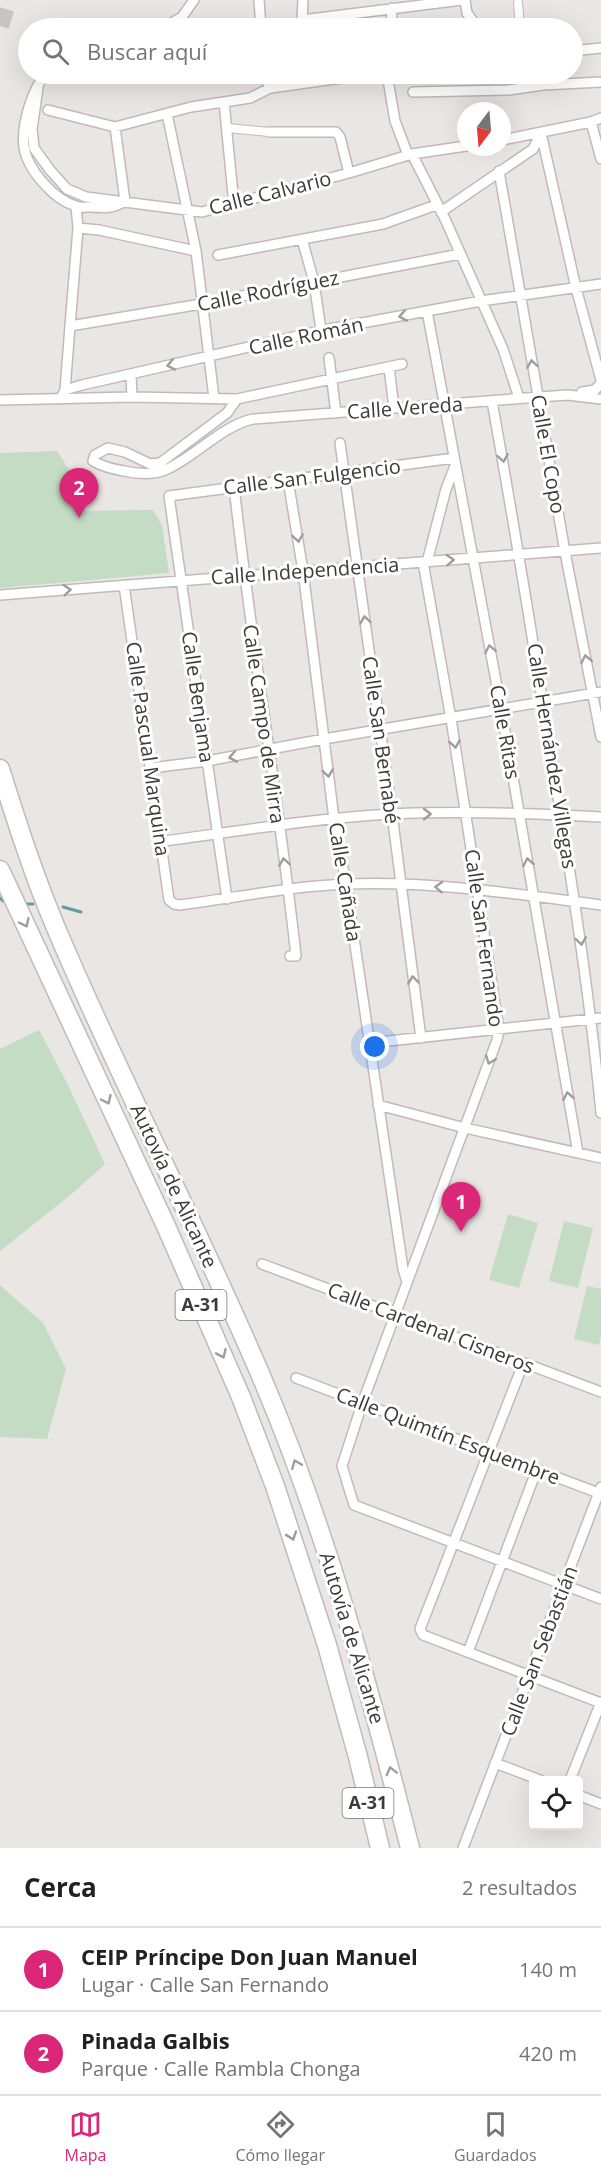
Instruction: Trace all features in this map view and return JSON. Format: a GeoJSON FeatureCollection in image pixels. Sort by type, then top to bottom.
{"type":"FeatureCollection","features":[{"type":"Feature","properties":{"kind":"highway","name":"Autovía de Alicante"},"geometry":{"type":"LineString","coordinates":[[0,769],[22,840],[55,926],[100,1029],[264,1383],[302,1477],[380,1732],[410,1848]]}},
{"type":"Feature","properties":{"kind":"highway","name":"Autovía de Alicante"},"geometry":{"type":"LineString","coordinates":[[0,870],[166,1226],[241,1397],[275,1486],[327,1645],[380,1848]]}},
{"type":"Feature","properties":{"kind":"street"},"geometry":{"type":"LineString","coordinates":[[180,18],[194,0]]}},
{"type":"Feature","properties":{"kind":"street"},"geometry":{"type":"LineString","coordinates":[[259,0],[260,18]]}},
{"type":"Feature","properties":{"kind":"street"},"geometry":{"type":"LineString","coordinates":[[301,18],[303,0]]}},
{"type":"Feature","properties":{"kind":"street"},"geometry":{"type":"LineString","coordinates":[[334,18],[392,8],[464,0],[471,18]]}},
{"type":"Feature","properties":{"kind":"street"},"geometry":{"type":"LineString","coordinates":[[518,3],[519,18]]}},
{"type":"Feature","properties":{"kind":"street"},"geometry":{"type":"LineString","coordinates":[[392,8],[392,18]]}},
{"type":"Feature","properties":{"kind":"street"},"geometry":{"type":"LineString","coordinates":[[583,50],[601,48]]}},
{"type":"Feature","properties":{"kind":"street"},"geometry":{"type":"LineString","coordinates":[[583,83],[601,82]]}},
{"type":"Feature","properties":{"kind":"street"},"geometry":{"type":"LineString","coordinates":[[40,84],[26,112],[23,146],[30,166],[41,181],[57,196],[76,207],[78,228],[73,326],[63,394]]}},
{"type":"Feature","properties":{"kind":"street"},"geometry":{"type":"LineString","coordinates":[[268,84],[270,88]]}},
{"type":"Feature","properties":{"kind":"street"},"geometry":{"type":"LineString","coordinates":[[48,110],[115,127],[250,98],[270,88],[295,84]]}},
{"type":"Feature","properties":{"kind":"street"},"geometry":{"type":"LineString","coordinates":[[388,84],[395,121],[460,254],[503,349],[519,399]]}},
{"type":"Feature","properties":{"kind":"street"},"geometry":{"type":"LineString","coordinates":[[413,92],[508,90],[562,84]]}},
{"type":"Feature","properties":{"kind":"street","name":"Calle Calvario"},"geometry":{"type":"LineString","coordinates":[[38,88],[32,129],[34,148],[67,189],[86,197],[202,212],[349,173],[410,154],[457,147]]}},
{"type":"Feature","properties":{"kind":"street"},"geometry":{"type":"LineString","coordinates":[[224,102],[234,205]]}},
{"type":"Feature","properties":{"kind":"street"},"geometry":{"type":"LineString","coordinates":[[167,114],[196,251],[207,358],[214,398]]}},
{"type":"Feature","properties":{"kind":"street"},"geometry":{"type":"LineString","coordinates":[[511,138],[591,123],[601,118]]}},
{"type":"Feature","properties":{"kind":"street"},"geometry":{"type":"LineString","coordinates":[[591,123],[601,159]]}},
{"type":"Feature","properties":{"kind":"street"},"geometry":{"type":"LineString","coordinates":[[115,127],[125,201]]}},
{"type":"Feature","properties":{"kind":"street"},"geometry":{"type":"LineString","coordinates":[[227,128],[338,134],[349,173]]}},
{"type":"Feature","properties":{"kind":"street"},"geometry":{"type":"LineString","coordinates":[[218,255],[383,224],[438,208],[533,149],[541,133]]}},
{"type":"Feature","properties":{"kind":"street"},"geometry":{"type":"LineString","coordinates":[[541,133],[576,288],[601,382]]}},
{"type":"Feature","properties":{"kind":"street","name":"Calle El Copo"},"geometry":{"type":"LineString","coordinates":[[499,171],[565,552],[597,693],[601,737]]}},
{"type":"Feature","properties":{"kind":"street","name":"Calle Calvario"},"geometry":{"type":"LineString","coordinates":[[76,207],[108,208],[116,207],[125,201]]}},
{"type":"Feature","properties":{"kind":"street"},"geometry":{"type":"LineString","coordinates":[[78,228],[99,230],[196,251]]}},
{"type":"Feature","properties":{"kind":"street"},"geometry":{"type":"LineString","coordinates":[[302,239],[314,282],[321,330]]}},
{"type":"Feature","properties":{"kind":"street","name":"Calle Rodríguez"},"geometry":{"type":"LineString","coordinates":[[73,326],[460,254]]}},
{"type":"Feature","properties":{"kind":"street","name":"Calle Román"},"geometry":{"type":"LineString","coordinates":[[63,394],[131,374],[321,330],[601,284]]}},
{"type":"Feature","properties":{"kind":"street","name":"Calle Ritas"},"geometry":{"type":"LineString","coordinates":[[427,311],[501,708],[578,1153]]}},
{"type":"Feature","properties":{"kind":"street"},"geometry":{"type":"LineString","coordinates":[[329,358],[336,413]]}},
{"type":"Feature","properties":{"kind":"street"},"geometry":{"type":"LineString","coordinates":[[0,400],[63,394],[237,399],[402,364]]}},
{"type":"Feature","properties":{"kind":"street"},"geometry":{"type":"LineString","coordinates":[[389,367],[394,408]]}},
{"type":"Feature","properties":{"kind":"street"},"geometry":{"type":"LineString","coordinates":[[131,374],[132,397]]}},
{"type":"Feature","properties":{"kind":"street","name":"Calle Vereda"},"geometry":{"type":"LineString","coordinates":[[242,422],[568,395],[595,390],[601,382]]}},
{"type":"Feature","properties":{"kind":"street","name":"Calle Vereda"},"geometry":{"type":"LineString","coordinates":[[568,395],[601,399]]}},
{"type":"Feature","properties":{"kind":"street"},"geometry":{"type":"LineString","coordinates":[[237,399],[242,422],[149,474],[102,466],[93,460],[95,455],[108,448],[125,452],[150,464],[163,466],[227,413],[237,399]]}},
{"type":"Feature","properties":{"kind":"street","name":"Calle Hernández Villegas"},"geometry":{"type":"LineString","coordinates":[[492,401],[597,1018],[601,1113]]}},
{"type":"Feature","properties":{"kind":"street","name":"Calle San Bernabé"},"geometry":{"type":"LineString","coordinates":[[340,443],[421,1038]]}},
{"type":"Feature","properties":{"kind":"street","name":"Calle San Fulgencio"},"geometry":{"type":"LineString","coordinates":[[169,496],[234,486],[455,462]]}},
{"type":"Feature","properties":{"kind":"street","name":"Calle San Fernando"},"geometry":{"type":"LineString","coordinates":[[453,1543],[354,1505],[342,1466],[362,1404],[499,1030],[425,562],[455,462]]}},
{"type":"Feature","properties":{"kind":"street","name":"Calle Cañada"},"geometry":{"type":"LineString","coordinates":[[288,480],[303,571],[334,819],[346,884],[403,1269],[408,1282]]}},
{"type":"Feature","properties":{"kind":"street","name":"Calle Campo de Mirra"},"geometry":{"type":"LineString","coordinates":[[234,486],[243,575],[289,891],[296,956],[290,956]]}},
{"type":"Feature","properties":{"kind":"street","name":"Calle Benjama"},"geometry":{"type":"LineString","coordinates":[[169,496],[227,899]]}},
{"type":"Feature","properties":{"kind":"street","name":"Calle Independencia"},"geometry":{"type":"LineString","coordinates":[[4,595],[601,548]]}},
{"type":"Feature","properties":{"kind":"street","name":"Calle Pascual Marquina"},"geometry":{"type":"LineString","coordinates":[[124,585],[169,900],[180,905],[227,899]]}},
{"type":"Feature","properties":{"kind":"street"},"geometry":{"type":"LineString","coordinates":[[151,768],[207,761],[597,693]]}},
{"type":"Feature","properties":{"kind":"street"},"geometry":{"type":"LineString","coordinates":[[161,844],[165,841],[216,834],[392,814],[519,813],[601,817]]}},
{"type":"Feature","properties":{"kind":"street"},"geometry":{"type":"LineString","coordinates":[[227,899],[346,884],[477,890],[601,905]]}},
{"type":"Feature","properties":{"kind":"street"},"geometry":{"type":"LineString","coordinates":[[370,1043],[597,1018]]}},
{"type":"Feature","properties":{"kind":"street"},"geometry":{"type":"LineString","coordinates":[[378,1105],[465,1128],[601,1158]]}},
{"type":"Feature","properties":{"kind":"street","name":"Calle Cardenal Cisneros"},"geometry":{"type":"LineString","coordinates":[[262,1264],[601,1392]]}},
{"type":"Feature","properties":{"kind":"street"},"geometry":{"type":"LineString","coordinates":[[523,1364],[420,1629],[423,1635],[601,1702],[572,1776]]}},
{"type":"Feature","properties":{"kind":"street","name":"Calle Quimtín Esquembre"},"geometry":{"type":"LineString","coordinates":[[296,1378],[600,1491]]}},
{"type":"Feature","properties":{"kind":"street"},"geometry":{"type":"LineString","coordinates":[[468,1652],[537,1469]]}},
{"type":"Feature","properties":{"kind":"street","name":"Calle San Sebastián"},"geometry":{"type":"LineString","coordinates":[[464,1848],[600,1491]]}},
{"type":"Feature","properties":{"kind":"street"},"geometry":{"type":"LineString","coordinates":[[453,1543],[601,1599]]}},
{"type":"Feature","properties":{"kind":"street"},"geometry":{"type":"LineString","coordinates":[[495,1763],[529,1776]]}},
{"type":"Feature","properties":{"kind":"street"},"geometry":{"type":"LineString","coordinates":[[583,1797],[601,1804]]}},
{"type":"Feature","properties":{"kind":"green space"},"geometry":{"type":"Polygon","coordinates":[[[57,451],[74,477],[77,511],[153,510],[162,525],[169,573],[0,588],[0,453],[57,451]]]}},
{"type":"Feature","properties":{"kind":"green space"},"geometry":{"type":"Polygon","coordinates":[[[39,1030],[105,1164],[0,1251],[0,1049],[39,1030]]]}},
{"type":"Feature","properties":{"kind":"green space"},"geometry":{"type":"Polygon","coordinates":[[[508,1214],[538,1223],[519,1288],[489,1280],[508,1214]]]}},
{"type":"Feature","properties":{"kind":"green space"},"geometry":{"type":"Polygon","coordinates":[[[564,1221],[593,1228],[578,1288],[549,1281],[564,1221]]]}},
{"type":"Feature","properties":{"kind":"green space"},"geometry":{"type":"Polygon","coordinates":[[[0,1285],[43,1323],[66,1369],[47,1439],[0,1437],[0,1285]]]}},
{"type":"Feature","properties":{"kind":"green space"},"geometry":{"type":"Polygon","coordinates":[[[587,1286],[601,1289],[599,1345],[574,1339],[587,1286]]]}},
{"type":"Feature","properties":{"kind":"waterway"},"geometry":{"type":"LineString","coordinates":[[0,898],[3,901]]}},
{"type":"Feature","properties":{"kind":"waterway"},"geometry":{"type":"LineString","coordinates":[[24,904],[33,904]]}},
{"type":"Feature","properties":{"kind":"waterway"},"geometry":{"type":"LineString","coordinates":[[63,907],[81,912]]}},
{"type":"Feature","properties":{"kind":"tunnel"},"geometry":{"type":"LineString","coordinates":[[0,26],[8,0]]}},
{"type":"Feature","properties":{"kind":"place","name":"Pinada Galbis"},"geometry":{"type":"Point","coordinates":[79,518]}},
{"type":"Feature","properties":{"kind":"place","name":"CEIP Príncipe Don Juan Manuel"},"geometry":{"type":"Point","coordinates":[461,1232]}}]}
